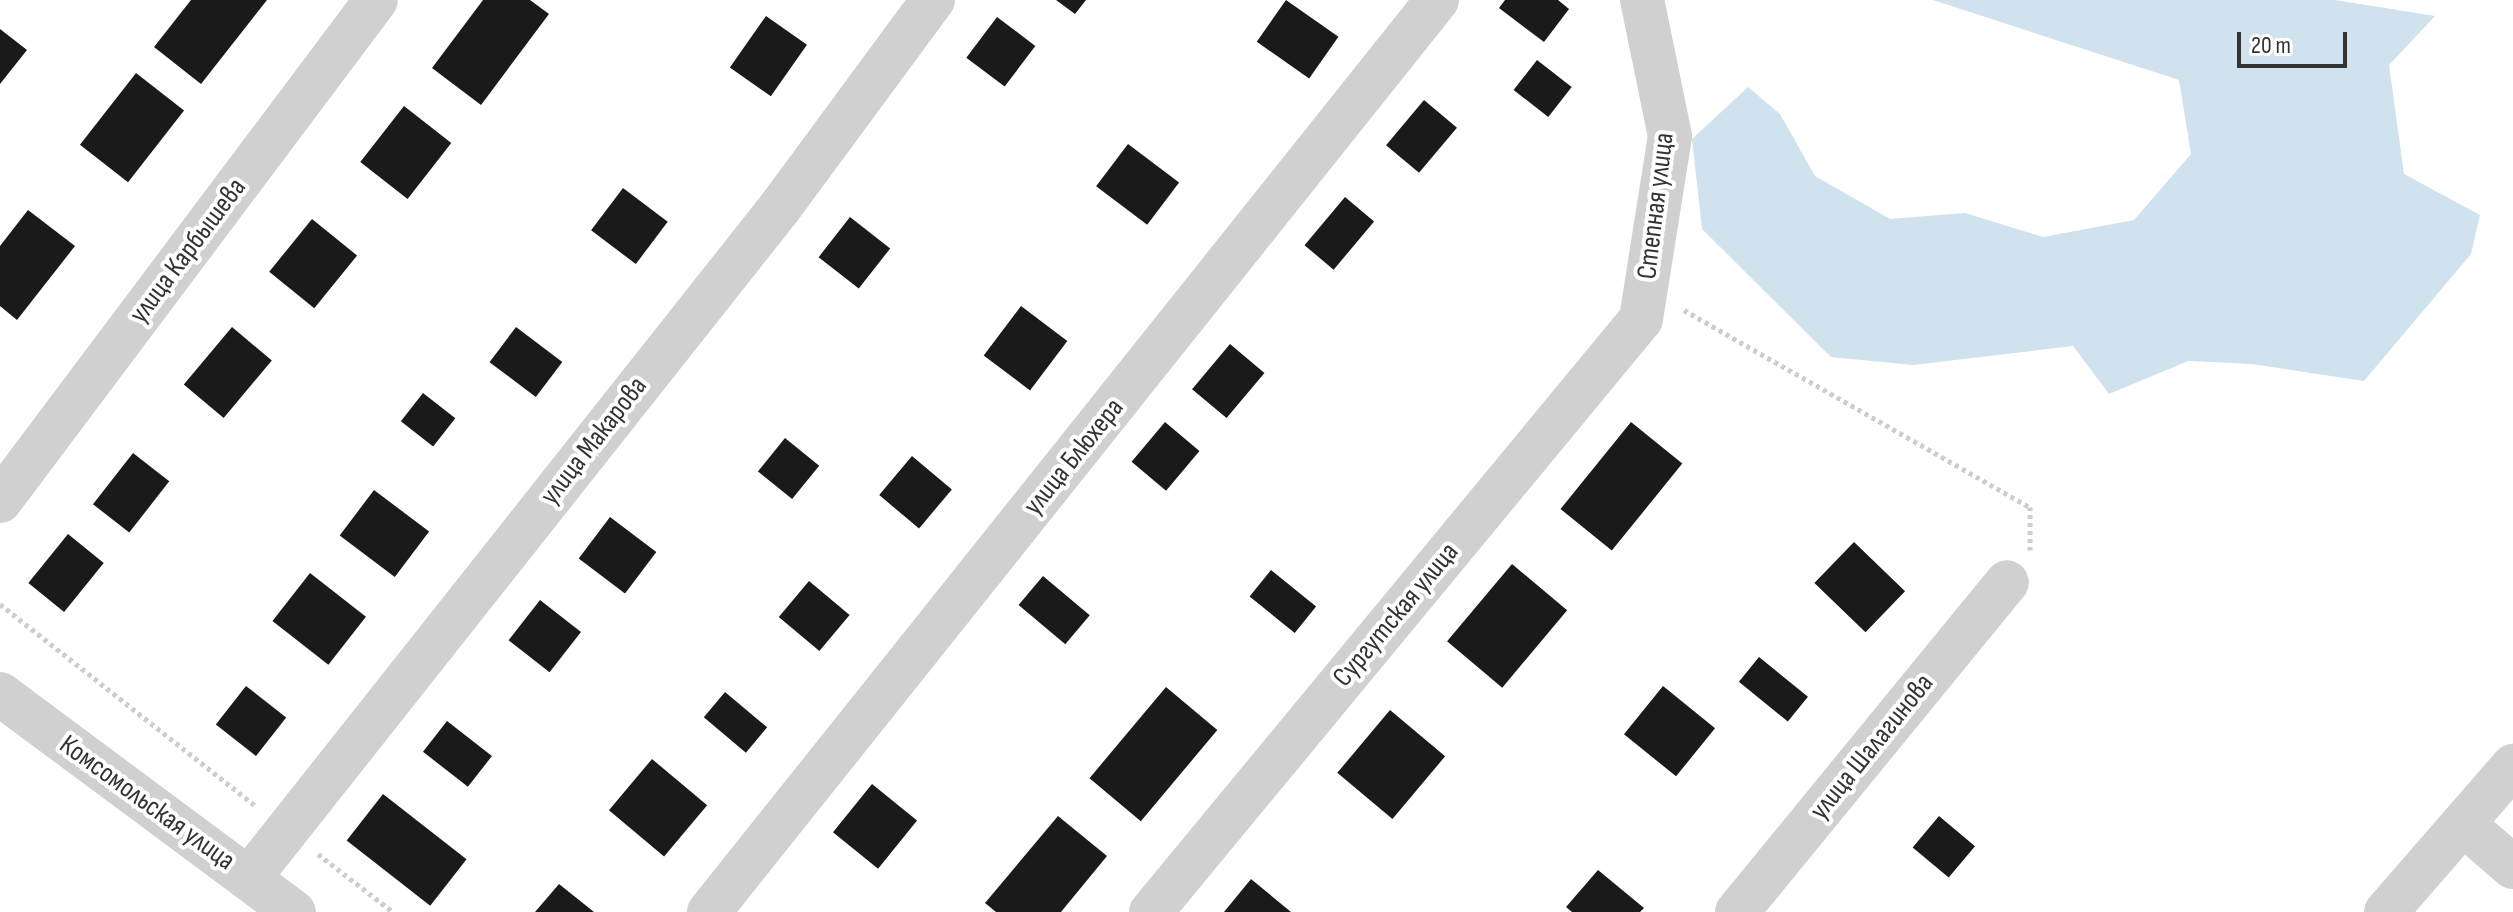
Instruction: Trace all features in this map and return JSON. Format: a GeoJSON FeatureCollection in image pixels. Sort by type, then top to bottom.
{"type":"FeatureCollection","features":[{"type":"Feature","properties":{"kind":"street","name":"улица Карбышева"},"geometry":{"type":"LineString","coordinates":[[0,501],[376,0]]}},
{"type":"Feature","properties":{"kind":"street","name":"улица Макарова"},"geometry":{"type":"LineString","coordinates":[[249,878],[771,219],[933,0]]}},
{"type":"Feature","properties":{"kind":"street","name":"улица Блюхера"},"geometry":{"type":"LineString","coordinates":[[709,912],[1437,0]]}},
{"type":"Feature","properties":{"kind":"street","name":"Степная улица"},"geometry":{"type":"LineString","coordinates":[[1641,319],[1670,136],[1642,0]]}},
{"type":"Feature","properties":{"kind":"street","name":"Сургутская улица"},"geometry":{"type":"LineString","coordinates":[[1151,912],[1641,319]]}},
{"type":"Feature","properties":{"kind":"street","name":"улица Шалагинова"},"geometry":{"type":"LineString","coordinates":[[1737,912],[2007,582]]}},
{"type":"Feature","properties":{"kind":"street","name":"Комсомольская улица"},"geometry":{"type":"LineString","coordinates":[[0,694],[294,912]]}},
{"type":"Feature","properties":{"kind":"street"},"geometry":{"type":"LineString","coordinates":[[2386,912],[2513,766]]}},
{"type":"Feature","properties":{"kind":"street"},"geometry":{"type":"LineString","coordinates":[[2463,824],[2513,867]]}},
{"type":"Feature","properties":{"kind":"path"},"geometry":{"type":"LineString","coordinates":[[1651,259],[1687,315],[2030,507],[2030,560],[2007,582]]}},
{"type":"Feature","properties":{"kind":"path"},"geometry":{"type":"LineString","coordinates":[[0,604],[393,912]]}},
{"type":"Feature","properties":{"kind":"water"},"geometry":{"type":"Polygon","coordinates":[[[1933,0],[2335,0],[2435,16],[2389,65],[2404,174],[2480,215],[2471,254],[2364,381],[2252,364],[2188,361],[2109,394],[2073,346],[1913,365],[1831,357],[1702,229],[1692,139],[1748,87],[1780,114],[1815,176],[1890,219],[1965,213],[2043,237],[2134,220],[2191,154],[2179,80],[1933,0]]]}},
{"type":"Feature","properties":{"kind":"building"},"geometry":{"type":"Polygon","coordinates":[[[191,0],[267,0],[201,84],[154,47],[191,0]]]}},
{"type":"Feature","properties":{"kind":"building"},"geometry":{"type":"Polygon","coordinates":[[[483,0],[530,0],[549,14],[481,105],[432,68],[483,0]]]}},
{"type":"Feature","properties":{"kind":"building"},"geometry":{"type":"Polygon","coordinates":[[[1056,0],[1086,0],[1075,14],[1056,0]]]}},
{"type":"Feature","properties":{"kind":"building"},"geometry":{"type":"Polygon","coordinates":[[[1286,0],[1338,37],[1309,78],[1257,42],[1286,0]]]}},
{"type":"Feature","properties":{"kind":"building"},"geometry":{"type":"Polygon","coordinates":[[[1505,0],[1558,0],[1569,9],[1544,42],[1499,8],[1505,0]]]}},
{"type":"Feature","properties":{"kind":"building"},"geometry":{"type":"Polygon","coordinates":[[[766,16],[807,45],[771,96],[730,68],[766,16]]]}},
{"type":"Feature","properties":{"kind":"building"},"geometry":{"type":"Polygon","coordinates":[[[997,17],[1035,46],[1005,87],[966,58],[997,17]]]}},
{"type":"Feature","properties":{"kind":"building"},"geometry":{"type":"Polygon","coordinates":[[[0,29],[27,50],[0,84],[0,29]]]}},
{"type":"Feature","properties":{"kind":"building"},"geometry":{"type":"Polygon","coordinates":[[[1537,60],[1572,87],[1548,117],[1514,90],[1537,60]]]}},
{"type":"Feature","properties":{"kind":"building"},"geometry":{"type":"Polygon","coordinates":[[[136,73],[184,111],[128,182],[80,145],[136,73]]]}},
{"type":"Feature","properties":{"kind":"building"},"geometry":{"type":"Polygon","coordinates":[[[1424,100],[1457,128],[1419,173],[1386,145],[1424,100]]]}},
{"type":"Feature","properties":{"kind":"building"},"geometry":{"type":"Polygon","coordinates":[[[404,106],[451,143],[408,199],[360,162],[404,106]]]}},
{"type":"Feature","properties":{"kind":"building"},"geometry":{"type":"Polygon","coordinates":[[[1128,144],[1179,183],[1147,225],[1096,186],[1128,144]]]}},
{"type":"Feature","properties":{"kind":"building"},"geometry":{"type":"Polygon","coordinates":[[[623,188],[668,222],[636,264],[591,230],[623,188]]]}},
{"type":"Feature","properties":{"kind":"building"},"geometry":{"type":"Polygon","coordinates":[[[1345,197],[1374,221],[1334,270],[1305,245],[1345,197]]]}},
{"type":"Feature","properties":{"kind":"building"},"geometry":{"type":"Polygon","coordinates":[[[28,210],[75,246],[17,320],[0,306],[0,246],[28,210]]]}},
{"type":"Feature","properties":{"kind":"building"},"geometry":{"type":"Polygon","coordinates":[[[850,217],[890,248],[859,289],[819,257],[850,217]]]}},
{"type":"Feature","properties":{"kind":"building"},"geometry":{"type":"Polygon","coordinates":[[[312,219],[357,256],[314,308],[269,272],[312,219]]]}},
{"type":"Feature","properties":{"kind":"building"},"geometry":{"type":"Polygon","coordinates":[[[1021,306],[1067,341],[1030,390],[984,356],[1021,306]]]}},
{"type":"Feature","properties":{"kind":"building"},"geometry":{"type":"Polygon","coordinates":[[[232,327],[272,360],[224,418],[184,384],[232,327]]]}},
{"type":"Feature","properties":{"kind":"building"},"geometry":{"type":"Polygon","coordinates":[[[516,327],[562,362],[536,397],[490,362],[516,327]]]}},
{"type":"Feature","properties":{"kind":"building"},"geometry":{"type":"Polygon","coordinates":[[[1230,344],[1264,373],[1227,418],[1192,389],[1230,344]]]}},
{"type":"Feature","properties":{"kind":"building"},"geometry":{"type":"Polygon","coordinates":[[[423,393],[455,418],[433,447],[401,421],[423,393]]]}},
{"type":"Feature","properties":{"kind":"building"},"geometry":{"type":"Polygon","coordinates":[[[1165,422],[1199,451],[1166,491],[1132,462],[1165,422]]]}},
{"type":"Feature","properties":{"kind":"building"},"geometry":{"type":"Polygon","coordinates":[[[1631,422],[1682,464],[1612,551],[1561,509],[1631,422]]]}},
{"type":"Feature","properties":{"kind":"building"},"geometry":{"type":"Polygon","coordinates":[[[785,438],[819,466],[792,499],[758,471],[785,438]]]}},
{"type":"Feature","properties":{"kind":"building"},"geometry":{"type":"Polygon","coordinates":[[[133,453],[169,481],[129,533],[93,504],[133,453]]]}},
{"type":"Feature","properties":{"kind":"building"},"geometry":{"type":"Polygon","coordinates":[[[912,456],[952,489],[919,528],[879,495],[912,456]]]}},
{"type":"Feature","properties":{"kind":"building"},"geometry":{"type":"Polygon","coordinates":[[[374,490],[429,532],[395,577],[340,536],[374,490]]]}},
{"type":"Feature","properties":{"kind":"building"},"geometry":{"type":"Polygon","coordinates":[[[610,517],[656,552],[625,593],[579,559],[610,517]]]}},
{"type":"Feature","properties":{"kind":"building"},"geometry":{"type":"Polygon","coordinates":[[[68,534],[104,563],[64,612],[28,583],[68,534]]]}},
{"type":"Feature","properties":{"kind":"building"},"geometry":{"type":"Polygon","coordinates":[[[1854,542],[1905,591],[1865,632],[1814,583],[1854,542]]]}},
{"type":"Feature","properties":{"kind":"building"},"geometry":{"type":"Polygon","coordinates":[[[1512,564],[1567,610],[1502,688],[1447,641],[1512,564]]]}},
{"type":"Feature","properties":{"kind":"building"},"geometry":{"type":"Polygon","coordinates":[[[1271,570],[1316,607],[1295,633],[1250,596],[1271,570]]]}},
{"type":"Feature","properties":{"kind":"building"},"geometry":{"type":"Polygon","coordinates":[[[310,573],[366,617],[328,665],[272,621],[310,573]]]}},
{"type":"Feature","properties":{"kind":"building"},"geometry":{"type":"Polygon","coordinates":[[[1043,576],[1090,615],[1065,644],[1019,605],[1043,576]]]}},
{"type":"Feature","properties":{"kind":"building"},"geometry":{"type":"Polygon","coordinates":[[[809,581],[850,615],[819,651],[779,617],[809,581]]]}},
{"type":"Feature","properties":{"kind":"building"},"geometry":{"type":"Polygon","coordinates":[[[540,600],[581,632],[550,672],[509,640],[540,600]]]}},
{"type":"Feature","properties":{"kind":"building"},"geometry":{"type":"Polygon","coordinates":[[[1759,657],[1808,697],[1788,722],[1739,682],[1759,657]]]}},
{"type":"Feature","properties":{"kind":"building"},"geometry":{"type":"Polygon","coordinates":[[[246,686],[286,717],[256,756],[216,725],[246,686]]]}},
{"type":"Feature","properties":{"kind":"building"},"geometry":{"type":"Polygon","coordinates":[[[1663,686],[1715,728],[1676,776],[1624,734],[1663,686]]]}},
{"type":"Feature","properties":{"kind":"building"},"geometry":{"type":"Polygon","coordinates":[[[1166,687],[1217,730],[1141,821],[1090,778],[1166,687]]]}},
{"type":"Feature","properties":{"kind":"building"},"geometry":{"type":"Polygon","coordinates":[[[725,692],[767,727],[746,753],[704,717],[725,692]]]}},
{"type":"Feature","properties":{"kind":"building"},"geometry":{"type":"Polygon","coordinates":[[[1390,710],[1445,756],[1392,819],[1337,773],[1390,710]]]}},
{"type":"Feature","properties":{"kind":"building"},"geometry":{"type":"Polygon","coordinates":[[[447,721],[492,756],[468,787],[423,752],[447,721]]]}},
{"type":"Feature","properties":{"kind":"building"},"geometry":{"type":"Polygon","coordinates":[[[652,759],[707,805],[664,857],[609,810],[652,759]]]}},
{"type":"Feature","properties":{"kind":"building"},"geometry":{"type":"Polygon","coordinates":[[[872,784],[917,821],[878,869],[833,832],[872,784]]]}},
{"type":"Feature","properties":{"kind":"building"},"geometry":{"type":"Polygon","coordinates":[[[383,794],[467,859],[430,906],[347,840],[383,794]]]}},
{"type":"Feature","properties":{"kind":"building"},"geometry":{"type":"Polygon","coordinates":[[[1058,816],[1107,856],[1061,912],[996,912],[985,903],[1058,816]]]}},
{"type":"Feature","properties":{"kind":"building"},"geometry":{"type":"Polygon","coordinates":[[[1939,816],[1975,846],[1949,878],[1913,847],[1939,816]]]}},
{"type":"Feature","properties":{"kind":"building"},"geometry":{"type":"Polygon","coordinates":[[[1598,870],[1644,908],[1640,912],[1572,912],[1566,907],[1598,870]]]}},
{"type":"Feature","properties":{"kind":"building"},"geometry":{"type":"Polygon","coordinates":[[[1251,879],[1291,912],[1224,912],[1251,879]]]}},
{"type":"Feature","properties":{"kind":"building"},"geometry":{"type":"Polygon","coordinates":[[[559,884],[594,912],[535,912],[559,884]]]}}]}
